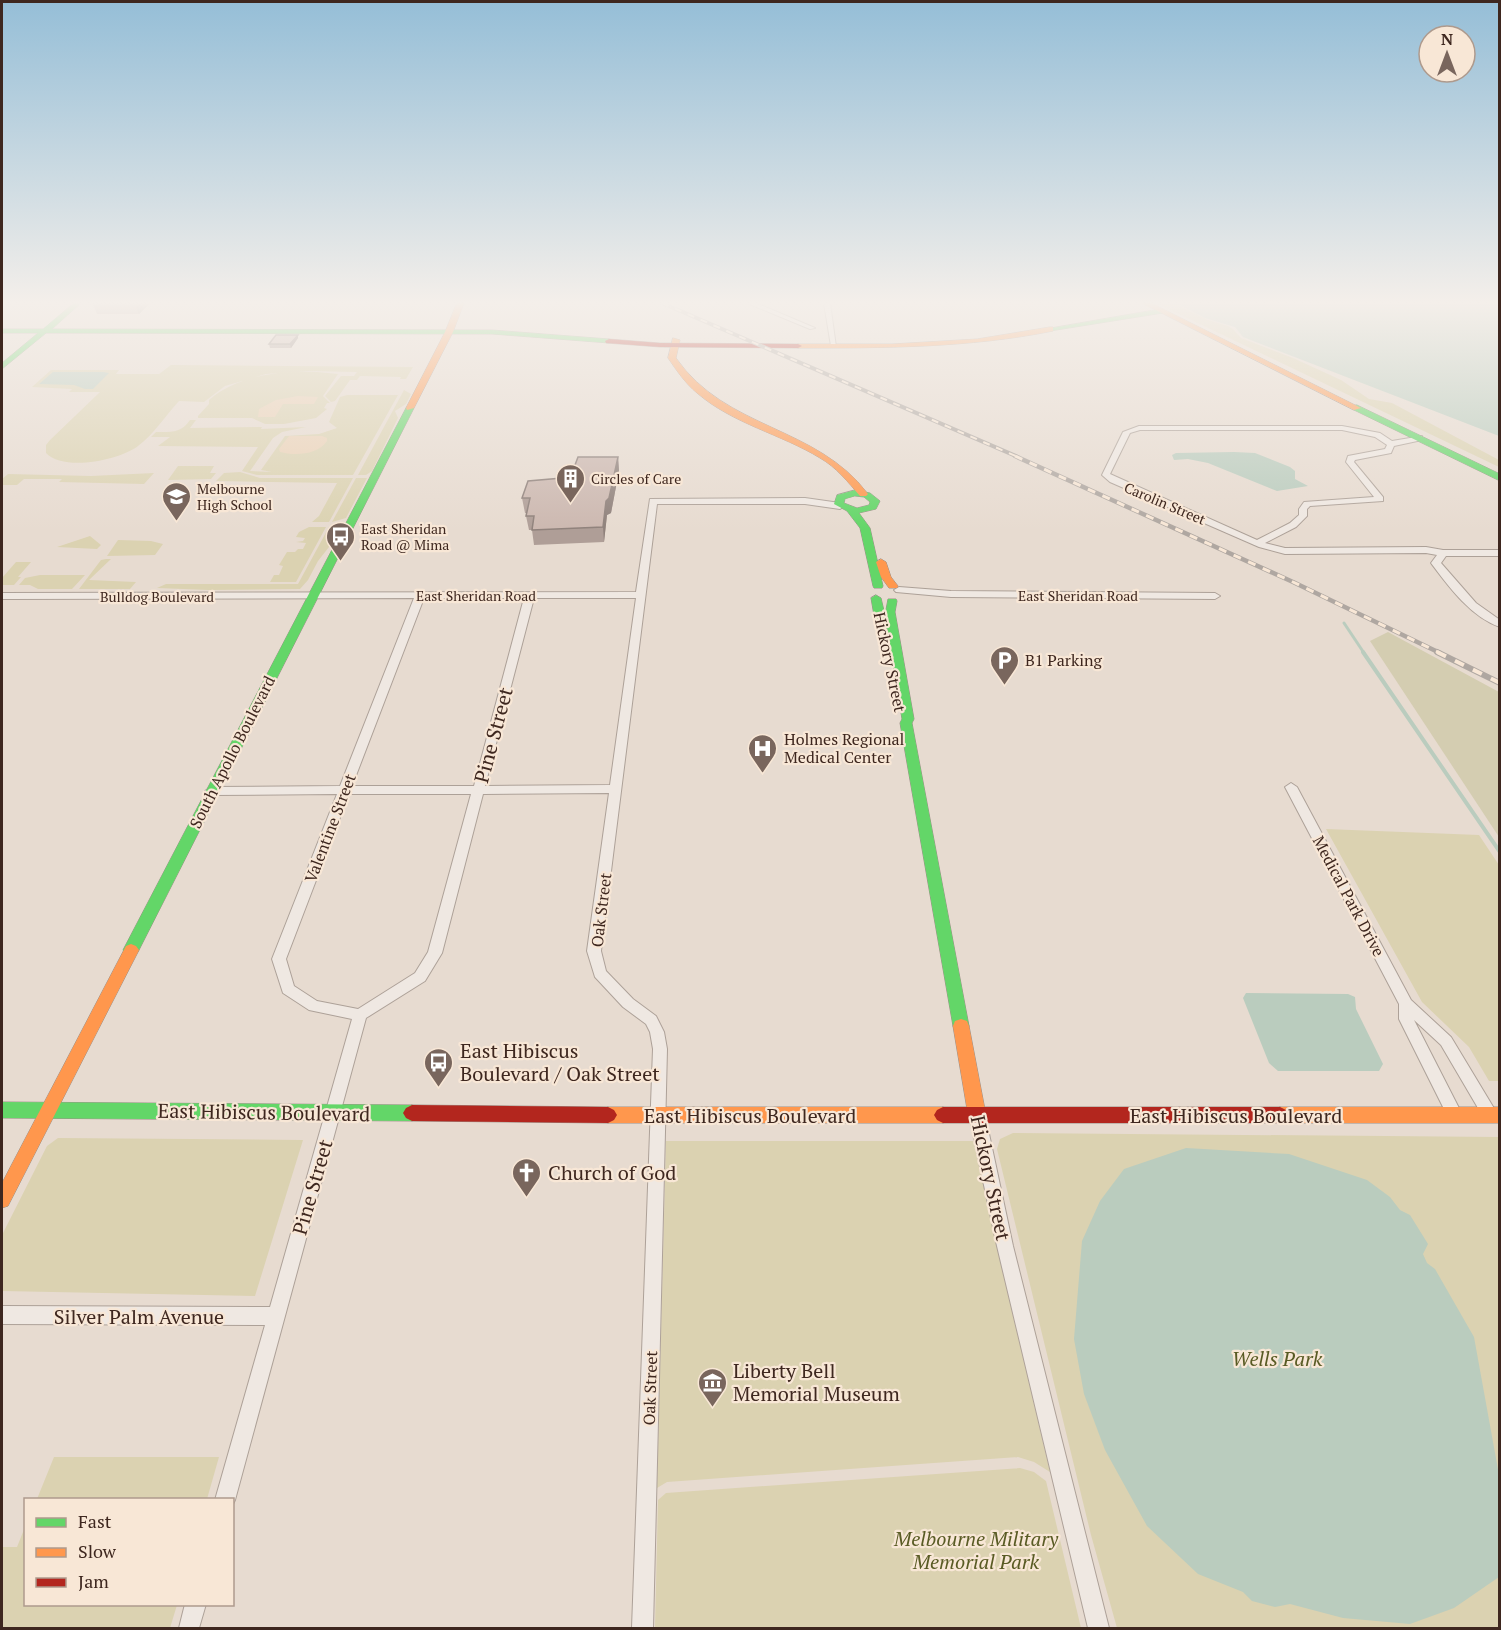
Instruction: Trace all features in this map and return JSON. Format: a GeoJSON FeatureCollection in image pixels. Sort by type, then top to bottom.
{"type":"FeatureCollection","features":[{"type":"Feature","properties":{"kind":"street","name":"South Apollo Boulevard"},"geometry":{"type":"LineString","coordinates":[[2,1200],[425,379]]}},
{"type":"Feature","properties":{"kind":"street"},"geometry":{"type":"LineString","coordinates":[[682,379],[701,394],[824,456],[863,494],[844,502]]}},
{"type":"Feature","properties":{"kind":"street"},"geometry":{"type":"LineString","coordinates":[[1299,379],[1500,478]]}},
{"type":"Feature","properties":{"kind":"street","name":"Carolin Street"},"geometry":{"type":"LineString","coordinates":[[1391,444],[1377,435],[1342,428],[1139,428],[1127,432],[1106,475],[1258,543],[1285,551],[1426,550],[1443,553],[1500,553]]}},
{"type":"Feature","properties":{"kind":"street"},"geometry":{"type":"LineString","coordinates":[[1258,543],[1293,525],[1303,516],[1303,509],[1307,504],[1380,499],[1350,462],[1351,458],[1388,451],[1391,444],[1419,438]]}},
{"type":"Feature","properties":{"kind":"street"},"geometry":{"type":"LineString","coordinates":[[844,502],[850,487],[849,479]]}},
{"type":"Feature","properties":{"kind":"street","name":"Hickory Street"},"geometry":{"type":"LineString","coordinates":[[863,494],[875,501],[873,507],[868,510],[881,564],[895,594],[890,612],[893,658]]}},
{"type":"Feature","properties":{"kind":"street","name":"Oak Street"},"geometry":{"type":"LineString","coordinates":[[643,1629],[660,1048],[657,1032],[651,1020],[628,1003],[600,973],[594,951],[653,501],[844,502]]}},
{"type":"Feature","properties":{"kind":"street"},"geometry":{"type":"LineString","coordinates":[[844,502],[868,510]]}},
{"type":"Feature","properties":{"kind":"street","name":"Hickory Street"},"geometry":{"type":"LineString","coordinates":[[844,502],[865,528],[877,592],[908,718],[906,723],[977,1115],[1005,1246],[1099,1629]]}},
{"type":"Feature","properties":{"kind":"street"},"geometry":{"type":"LineString","coordinates":[[1443,553],[1436,563],[1456,588],[1485,616],[1500,624]]}},
{"type":"Feature","properties":{"kind":"street"},"geometry":{"type":"LineString","coordinates":[[877,592],[895,594]]}},
{"type":"Feature","properties":{"kind":"street","name":"East Sheridan Road"},"geometry":{"type":"LineString","coordinates":[[895,594],[1215,596]]}},
{"type":"Feature","properties":{"kind":"street","name":"East Sheridan Road"},"geometry":{"type":"LineString","coordinates":[[313,595],[639,595]]}},
{"type":"Feature","properties":{"kind":"street","name":"Bulldog Boulevard"},"geometry":{"type":"LineString","coordinates":[[2,596],[313,595]]}},
{"type":"Feature","properties":{"kind":"street","name":"Valentine Street"},"geometry":{"type":"LineString","coordinates":[[360,1015],[314,1006],[288,989],[279,959],[420,595]]}},
{"type":"Feature","properties":{"kind":"street","name":"Pine Street"},"geometry":{"type":"LineString","coordinates":[[226,1498],[360,1015],[420,977],[435,953],[531,595]]}},
{"type":"Feature","properties":{"kind":"street","name":"Medical Park Drive"},"geometry":{"type":"LineString","coordinates":[[1291,787],[1406,1004],[1446,1041],[1495,1115]]}},
{"type":"Feature","properties":{"kind":"street"},"geometry":{"type":"LineString","coordinates":[[211,791],[616,789]]}},
{"type":"Feature","properties":{"kind":"street","name":"Medical Park Drive"},"geometry":{"type":"LineString","coordinates":[[1406,1004],[1406,1019],[1454,1114]]}},
{"type":"Feature","properties":{"kind":"street","name":"East Hibiscus Boulevard"},"geometry":{"type":"LineString","coordinates":[[2,1110],[659,1115],[1495,1115]]}},
{"type":"Feature","properties":{"kind":"street","name":"Silver Palm Avenue"},"geometry":{"type":"LineString","coordinates":[[2,1315],[276,1317]]}},
{"type":"Feature","properties":{"kind":"street"},"geometry":{"type":"LineString","coordinates":[[189,1629],[196,1606]]}},
{"type":"Feature","properties":{"kind":"green space"},"geometry":{"type":"Polygon","coordinates":[[[41,379],[249,379],[225,386],[204,402],[179,401],[155,430],[130,451],[106,459],[78,463],[54,459],[46,453],[46,445],[100,392],[69,392],[72,389],[32,387],[41,379]]]}},
{"type":"Feature","properties":{"kind":"green space"},"geometry":{"type":"Polygon","coordinates":[[[335,379],[323,396],[330,403],[327,403],[324,408],[327,409],[316,418],[284,424],[265,424],[252,418],[198,418],[209,404],[209,400],[220,392],[246,380],[335,379]]]}},
{"type":"Feature","properties":{"kind":"green space"},"geometry":{"type":"Polygon","coordinates":[[[339,379],[358,379],[350,380],[335,401],[331,402],[325,396],[339,379]]]}},
{"type":"Feature","properties":{"kind":"green space"},"geometry":{"type":"Polygon","coordinates":[[[1315,379],[1339,379],[1369,399],[1392,403],[1499,460],[1499,467],[1315,379]]]}},
{"type":"Feature","properties":{"kind":"green space"},"geometry":{"type":"Polygon","coordinates":[[[404,390],[411,394],[406,404],[395,411],[398,418],[372,471],[366,475],[358,475],[404,390]]]}},
{"type":"Feature","properties":{"kind":"green space"},"geometry":{"type":"Polygon","coordinates":[[[398,395],[353,475],[257,475],[242,471],[258,447],[158,446],[170,437],[151,437],[156,432],[180,430],[190,420],[196,420],[190,428],[306,427],[282,432],[273,438],[250,471],[272,472],[261,470],[285,436],[319,434],[337,428],[329,422],[340,397],[398,395]]]}},
{"type":"Feature","properties":{"kind":"green space"},"geometry":{"type":"Polygon","coordinates":[[[178,466],[214,466],[210,473],[216,473],[211,479],[168,480],[178,466]]]}},
{"type":"Feature","properties":{"kind":"green space"},"geometry":{"type":"Polygon","coordinates":[[[240,472],[260,478],[353,478],[329,522],[312,522],[319,516],[337,483],[216,481],[224,473],[240,472]]]}},
{"type":"Feature","properties":{"kind":"green space"},"geometry":{"type":"Polygon","coordinates":[[[154,473],[144,484],[24,479],[17,485],[2,485],[2,479],[8,474],[91,476],[154,473]]]}},
{"type":"Feature","properties":{"kind":"green space"},"geometry":{"type":"Polygon","coordinates":[[[356,478],[367,478],[346,518],[332,522],[356,478]]]}},
{"type":"Feature","properties":{"kind":"green space"},"geometry":{"type":"Polygon","coordinates":[[[309,527],[326,527],[296,582],[270,582],[274,575],[279,575],[283,566],[279,565],[287,552],[303,549],[306,543],[296,542],[303,541],[305,538],[296,537],[299,532],[309,527]]]}},
{"type":"Feature","properties":{"kind":"green space"},"geometry":{"type":"Polygon","coordinates":[[[329,527],[340,533],[300,589],[157,588],[166,584],[298,584],[329,527]]]}},
{"type":"Feature","properties":{"kind":"green space"},"geometry":{"type":"Polygon","coordinates":[[[90,536],[101,545],[97,549],[57,547],[90,536]]]}},
{"type":"Feature","properties":{"kind":"green space"},"geometry":{"type":"Polygon","coordinates":[[[118,540],[151,541],[163,544],[155,555],[107,556],[118,540]]]}},
{"type":"Feature","properties":{"kind":"green space"},"geometry":{"type":"Polygon","coordinates":[[[111,559],[89,580],[136,582],[130,589],[79,589],[101,560],[111,559]]]}},
{"type":"Feature","properties":{"kind":"green space"},"geometry":{"type":"Polygon","coordinates":[[[16,562],[31,562],[14,585],[2,585],[2,578],[16,562]]]}},
{"type":"Feature","properties":{"kind":"green space"},"geometry":{"type":"Polygon","coordinates":[[[40,575],[85,575],[72,589],[38,589],[30,585],[19,585],[25,578],[40,575]]]}},
{"type":"Feature","properties":{"kind":"green space"},"geometry":{"type":"Polygon","coordinates":[[[1326,829],[1479,835],[1499,865],[1499,1081],[1489,1081],[1469,1047],[1422,1002],[1326,829]]]}},
{"type":"Feature","properties":{"kind":"green space","name":"Wells Park"},"geometry":{"type":"Polygon","coordinates":[[[1013,1133],[1499,1137],[1499,1628],[1117,1628],[1091,1535],[997,1149],[1000,1139],[1013,1133]]]}},
{"type":"Feature","properties":{"kind":"green space"},"geometry":{"type":"Polygon","coordinates":[[[58,1138],[303,1140],[255,1296],[2,1291],[2,1235],[47,1146],[58,1138]]]}},
{"type":"Feature","properties":{"kind":"green space"},"geometry":{"type":"Polygon","coordinates":[[[666,1141],[975,1141],[997,1247],[1050,1472],[1034,1462],[1018,1457],[667,1482],[657,1488],[666,1141]]]}},
{"type":"Feature","properties":{"kind":"green space"},"geometry":{"type":"Polygon","coordinates":[[[54,1457],[219,1457],[207,1498],[37,1498],[54,1457]]]}},
{"type":"Feature","properties":{"kind":"green space","name":"Melbourne Military Memorial Park"},"geometry":{"type":"Polygon","coordinates":[[[1020,1468],[1034,1472],[1046,1481],[1081,1628],[655,1628],[658,1500],[666,1493],[1020,1468]]]}},
{"type":"Feature","properties":{"kind":"green space"},"geometry":{"type":"Polygon","coordinates":[[[24,1530],[24,1606],[177,1606],[170,1628],[2,1628],[2,1547],[17,1547],[24,1530]]]}},
{"type":"Feature","properties":{"kind":"sand"},"geometry":{"type":"Polygon","coordinates":[[[298,396],[318,397],[314,404],[283,404],[275,417],[258,417],[259,409],[276,400],[298,396]]]}},
{"type":"Feature","properties":{"kind":"sand"},"geometry":{"type":"Polygon","coordinates":[[[289,436],[322,436],[327,438],[327,441],[312,452],[292,454],[280,452],[279,449],[289,436]]]}},
{"type":"Feature","properties":{"kind":"shaded area"},"geometry":{"type":"Polygon","coordinates":[[[45,379],[103,379],[93,389],[74,385],[39,384],[45,379]]]}},
{"type":"Feature","properties":{"kind":"shaded area"},"geometry":{"type":"Polygon","coordinates":[[[1352,379],[1499,379],[1499,436],[1352,379]]]}},
{"type":"Feature","properties":{"kind":"shaded area"},"geometry":{"type":"Polygon","coordinates":[[[1176,453],[1255,453],[1290,467],[1295,471],[1295,479],[1308,486],[1277,491],[1208,463],[1188,459],[1174,460],[1172,455],[1176,453]]]}},
{"type":"Feature","properties":{"kind":"shaded area"},"geometry":{"type":"Polygon","coordinates":[[[1388,632],[1499,692],[1499,837],[1370,641],[1388,632]]]}},
{"type":"Feature","properties":{"kind":"shaded area"},"geometry":{"type":"Polygon","coordinates":[[[1246,993],[1348,994],[1355,997],[1356,1009],[1383,1064],[1379,1071],[1278,1071],[1269,1063],[1243,998],[1246,993]]]}},
{"type":"Feature","properties":{"kind":"shaded area","name":"Wells Park"},"geometry":{"type":"Polygon","coordinates":[[[1186,1148],[1289,1154],[1367,1180],[1390,1197],[1400,1210],[1410,1215],[1428,1244],[1423,1254],[1427,1263],[1435,1269],[1474,1337],[1499,1475],[1499,1577],[1454,1608],[1410,1624],[1343,1618],[1290,1604],[1275,1607],[1252,1601],[1243,1592],[1198,1574],[1147,1526],[1105,1450],[1084,1394],[1074,1339],[1082,1241],[1100,1201],[1124,1169],[1186,1148]]]}},
{"type":"Feature","properties":{"kind":"building","name":"Circles of Care"},"geometry":{"type":"Polygon","coordinates":[[[578,457],[618,457],[609,498],[606,501],[603,527],[532,530],[534,516],[526,516],[530,498],[522,498],[528,481],[562,478],[566,466],[575,465],[578,457]]]}},
{"type":"Feature","properties":{"kind":"waterway"},"geometry":{"type":"LineString","coordinates":[[1344,623],[1364,653]]}},
{"type":"Feature","properties":{"kind":"waterway"},"geometry":{"type":"LineString","coordinates":[[1363,652],[1500,852]]}},
{"type":"Feature","properties":{"kind":"railway"},"geometry":{"type":"LineString","coordinates":[[838,379],[1018,457]]}},
{"type":"Feature","properties":{"kind":"railway"},"geometry":{"type":"LineString","coordinates":[[1015,456],[1293,582],[1440,653]]}},
{"type":"Feature","properties":{"kind":"railway"},"geometry":{"type":"LineString","coordinates":[[1437,652],[1500,683]]}},
{"type":"Feature","properties":{"kind":"traffic: fast"},"geometry":{"type":"LineString","coordinates":[[131,950],[410,408]]}},
{"type":"Feature","properties":{"kind":"traffic: fast"},"geometry":{"type":"LineString","coordinates":[[1357,408],[1500,478]]}},
{"type":"Feature","properties":{"kind":"traffic: fast"},"geometry":{"type":"LineString","coordinates":[[855,493],[867,495],[875,501],[873,507],[856,511],[839,504],[840,497],[855,493]]}},
{"type":"Feature","properties":{"kind":"traffic: fast"},"geometry":{"type":"LineString","coordinates":[[851,510],[865,528],[878,586]]}},
{"type":"Feature","properties":{"kind":"traffic: fast"},"geometry":{"type":"LineString","coordinates":[[876,598],[882,627]]}},
{"type":"Feature","properties":{"kind":"traffic: fast"},"geometry":{"type":"LineString","coordinates":[[892,601],[890,612],[908,719],[906,723],[961,1026]]}},
{"type":"Feature","properties":{"kind":"traffic: fast"},"geometry":{"type":"LineString","coordinates":[[2,1110],[412,1113]]}},
{"type":"Feature","properties":{"kind":"traffic: slow"},"geometry":{"type":"LineString","coordinates":[[410,408],[425,379]]}},
{"type":"Feature","properties":{"kind":"traffic: slow"},"geometry":{"type":"LineString","coordinates":[[687,379],[719,405],[823,456],[845,474],[863,494]]}},
{"type":"Feature","properties":{"kind":"traffic: slow"},"geometry":{"type":"LineString","coordinates":[[1299,379],[1357,408]]}},
{"type":"Feature","properties":{"kind":"traffic: slow"},"geometry":{"type":"LineString","coordinates":[[881,562],[886,577],[893,586]]}},
{"type":"Feature","properties":{"kind":"traffic: slow"},"geometry":{"type":"LineString","coordinates":[[2,1200],[131,950]]}},
{"type":"Feature","properties":{"kind":"traffic: slow"},"geometry":{"type":"LineString","coordinates":[[961,1026],[977,1115]]}},
{"type":"Feature","properties":{"kind":"traffic: slow"},"geometry":{"type":"LineString","coordinates":[[608,1115],[943,1115]]}},
{"type":"Feature","properties":{"kind":"traffic: slow"},"geometry":{"type":"LineString","coordinates":[[1280,1115],[1500,1115]]}},
{"type":"Feature","properties":{"kind":"traffic: jam"},"geometry":{"type":"LineString","coordinates":[[412,1113],[608,1115]]}},
{"type":"Feature","properties":{"kind":"traffic: jam"},"geometry":{"type":"LineString","coordinates":[[943,1115],[1280,1115]]}},
{"type":"Feature","properties":{"kind":"place","name":"Circles of Care"},"geometry":{"type":"Point","coordinates":[570,504]}},
{"type":"Feature","properties":{"kind":"place","name":"Melbourne High School"},"geometry":{"type":"Point","coordinates":[176,522]}},
{"type":"Feature","properties":{"kind":"place","name":"East Sheridan Road @ Mima"},"geometry":{"type":"Point","coordinates":[340,562]}},
{"type":"Feature","properties":{"kind":"place","name":"B1 Parking"},"geometry":{"type":"Point","coordinates":[1004,686]}},
{"type":"Feature","properties":{"kind":"place","name":"Holmes Regional Medical Center"},"geometry":{"type":"Point","coordinates":[763,774]}},
{"type":"Feature","properties":{"kind":"place","name":"East Hibiscus Boulevard / Oak Street"},"geometry":{"type":"Point","coordinates":[439,1088]}},
{"type":"Feature","properties":{"kind":"place","name":"Church of God"},"geometry":{"type":"Point","coordinates":[527,1198]}},
{"type":"Feature","properties":{"kind":"place","name":"Liberty Bell Memorial Museum"},"geometry":{"type":"Point","coordinates":[712,1408]}}]}
